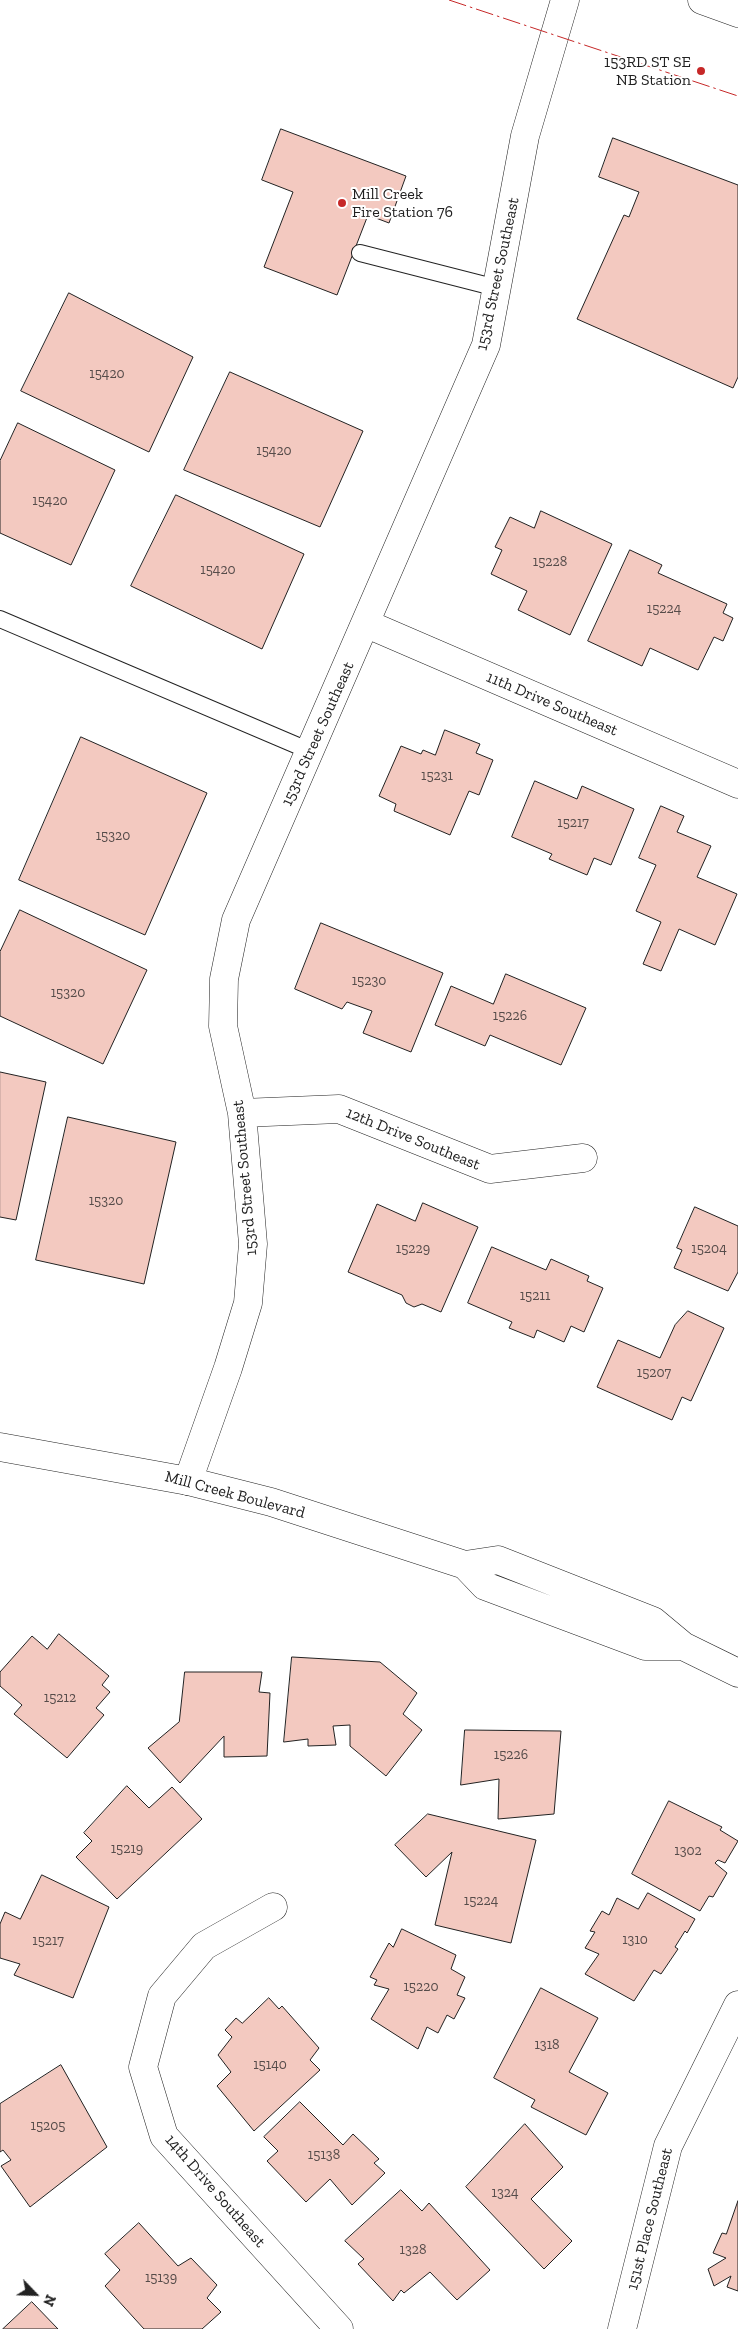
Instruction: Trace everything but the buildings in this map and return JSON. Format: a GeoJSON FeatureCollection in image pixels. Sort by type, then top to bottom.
{"type":"FeatureCollection","features":[{"type":"Feature","properties":{"kind":"street","name":"153rd Street Southeast"},"geometry":{"type":"LineString","coordinates":[[188,1481],[228,1368],[248,1303],[253,1244],[242,1113],[223,1026],[224,980],[236,920],[367,624],[402,538],[486,345],[525,136],[565,0]]}},
{"type":"Feature","properties":{"kind":"street"},"geometry":{"type":"LineString","coordinates":[[702,0],[738,13]]}},
{"type":"Feature","properties":{"kind":"street","name":"11th Drive Southeast"},"geometry":{"type":"LineString","coordinates":[[367,624],[738,784]]}},
{"type":"Feature","properties":{"kind":"street","name":"12th Drive Southeast"},"geometry":{"type":"LineString","coordinates":[[242,1113],[338,1109],[490,1169],[583,1158]]}},
{"type":"Feature","properties":{"kind":"street","name":"Mill Creek Boulevard"},"geometry":{"type":"LineString","coordinates":[[0,1447],[188,1481],[271,1502],[465,1565],[498,1560],[653,1621],[683,1646],[738,1673]]}},
{"type":"Feature","properties":{"kind":"street","name":"14th Drive Southeast"},"geometry":{"type":"LineString","coordinates":[[273,1907],[204,1946],[162,1996],[143,2067],[164,2136],[339,2329]]}},
{"type":"Feature","properties":{"kind":"street","name":"151st Place Southeast"},"geometry":{"type":"LineString","coordinates":[[622,2329],[668,2146],[738,2005]]}},
{"type":"Feature","properties":{"kind":"lane"},"geometry":{"type":"LineString","coordinates":[[360,253],[496,288]]}},
{"type":"Feature","properties":{"kind":"lane"},"geometry":{"type":"LineString","coordinates":[[0,619],[310,750]]}},
{"type":"Feature","properties":{"kind":"power"},"geometry":{"type":"LineString","coordinates":[[449,0],[738,96]]}},
{"type":"Feature","properties":{"kind":"place","name":"153RD ST SE NB Station"},"geometry":{"type":"Point","coordinates":[701,71]}},
{"type":"Feature","properties":{"kind":"place","name":"Mill Creek Fire Station 76"},"geometry":{"type":"Point","coordinates":[342,203]}}]}
